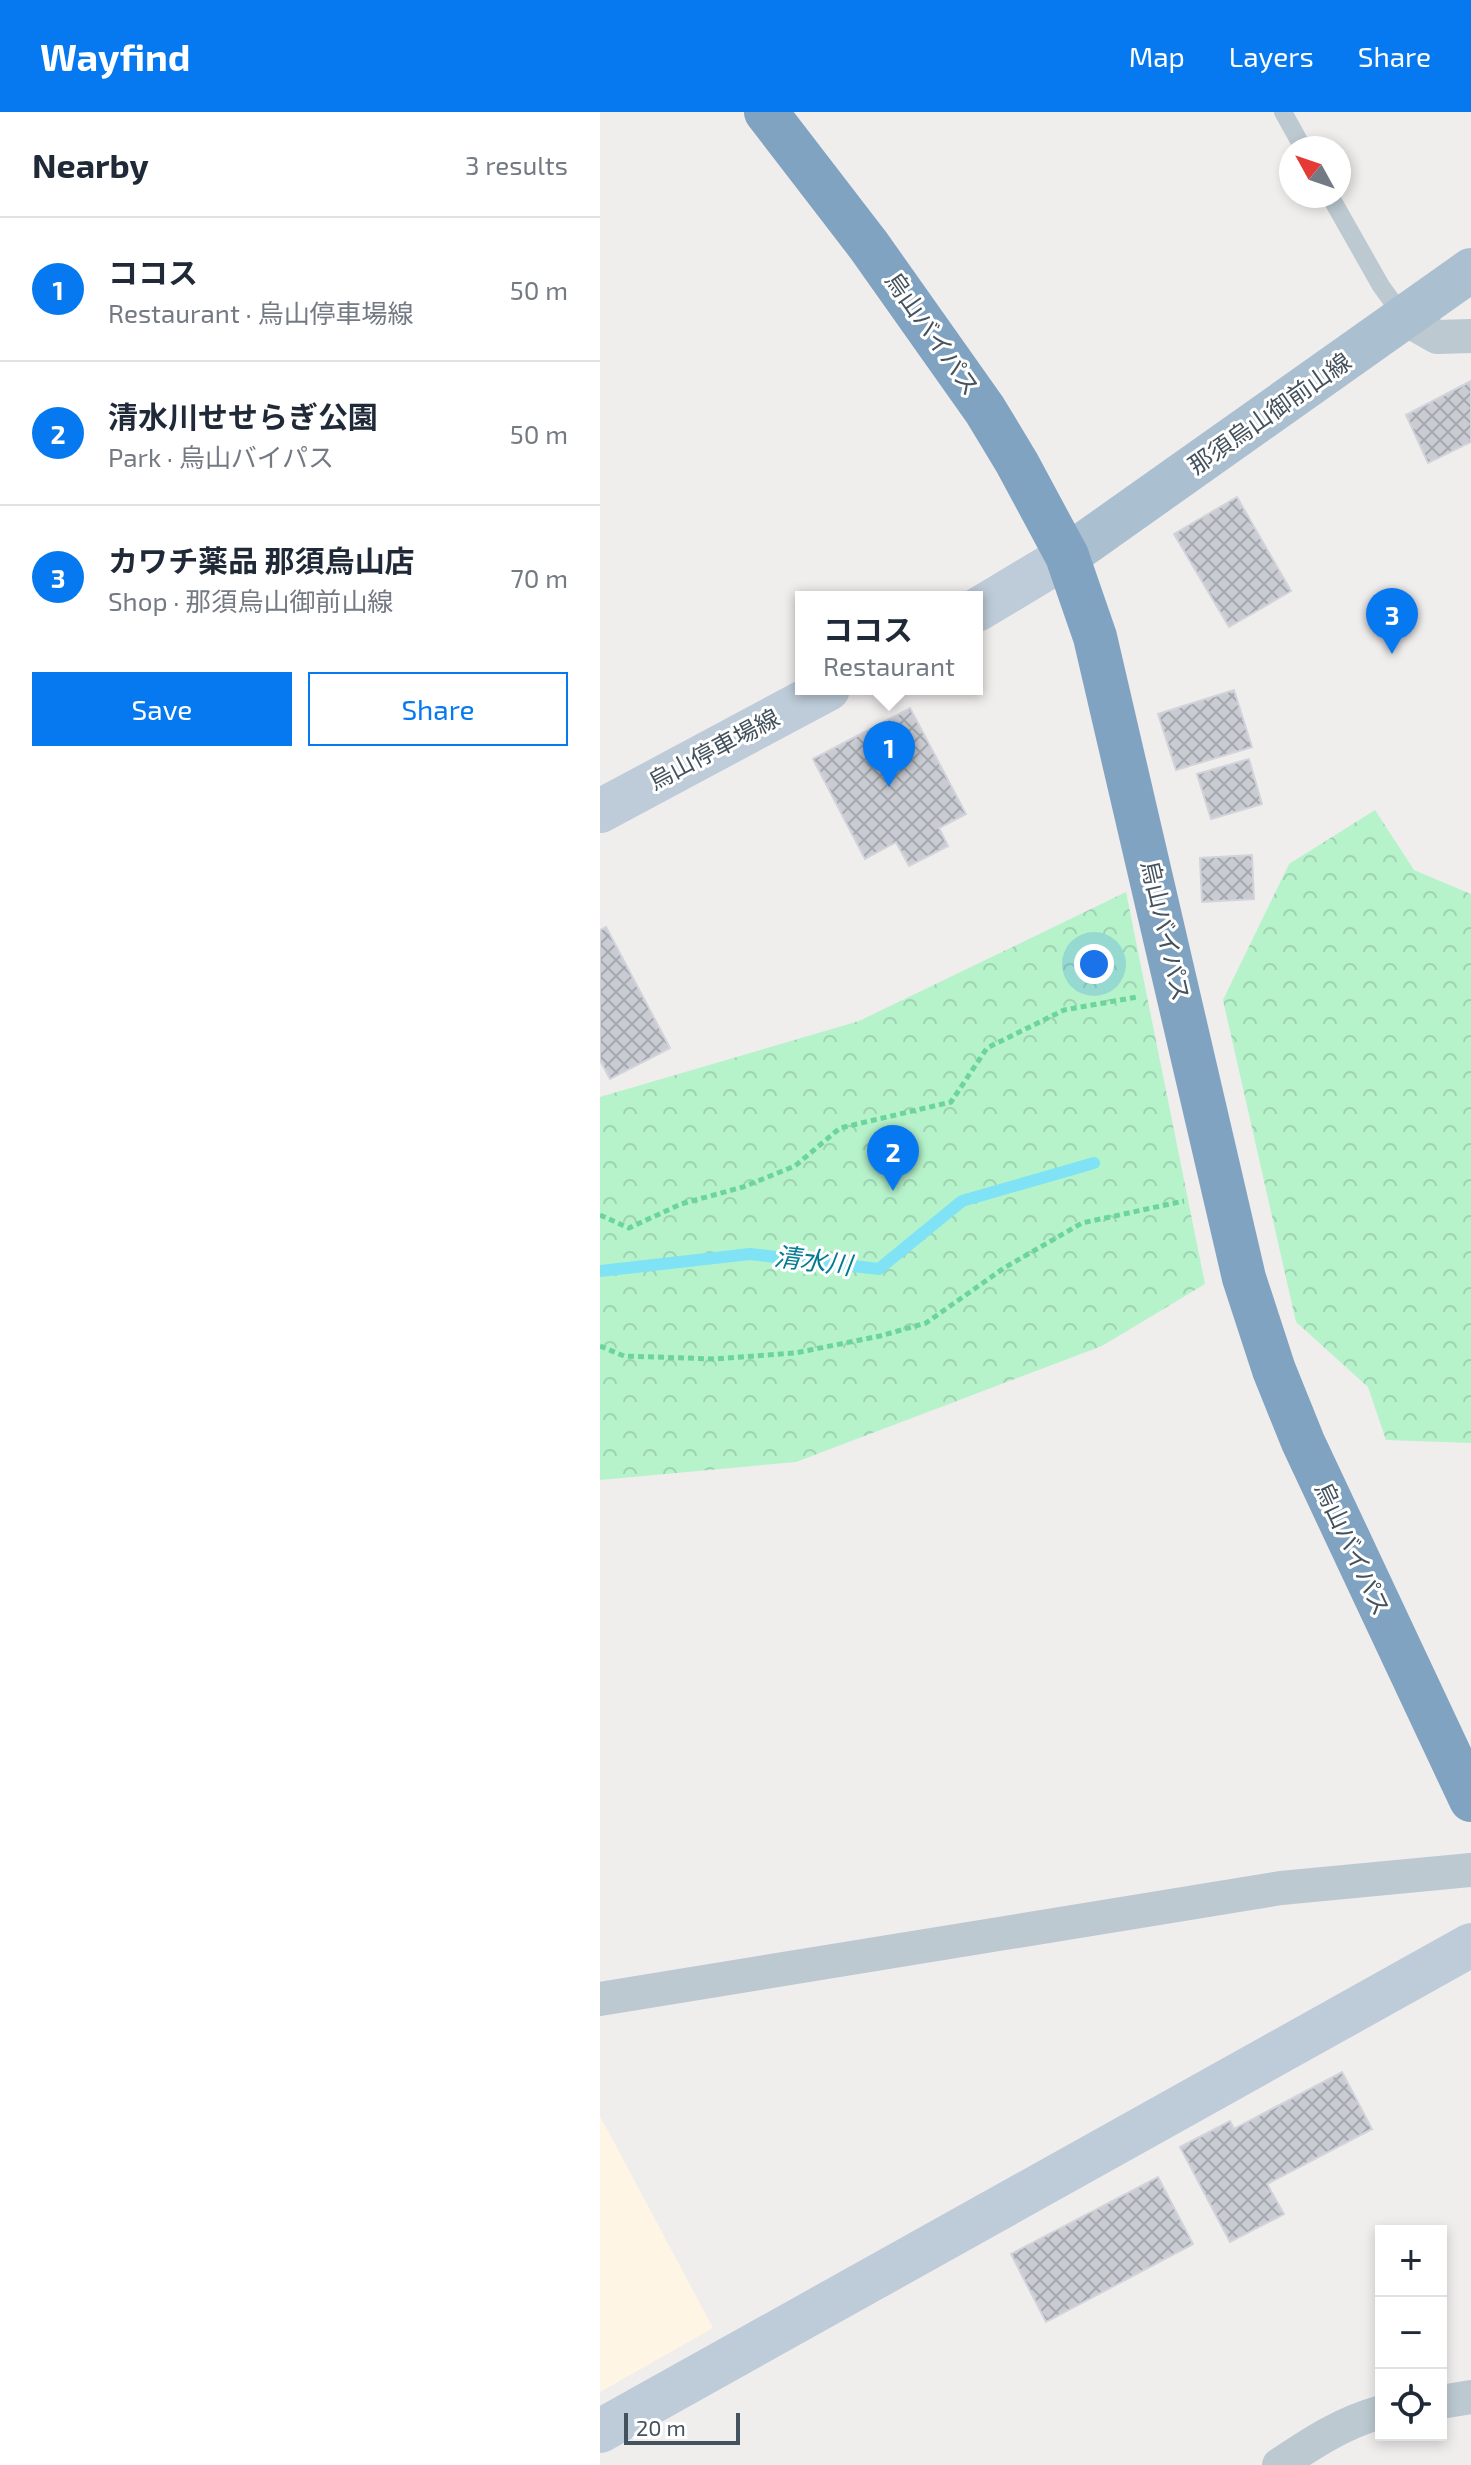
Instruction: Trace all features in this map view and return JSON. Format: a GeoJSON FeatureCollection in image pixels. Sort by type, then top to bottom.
{"type":"FeatureCollection","features":[{"type":"Feature","properties":{"kind":"highway","name":"烏山バイパス"},"geometry":{"type":"LineString","coordinates":[[775,115],[985,410],[1067,556],[1095,637],[1244,1278],[1274,1370],[1303,1442],[1471,1800]]}},
{"type":"Feature","properties":{"kind":"main road","name":"那須烏山御前山線"},"geometry":{"type":"LineString","coordinates":[[1067,556],[1471,270]]}},
{"type":"Feature","properties":{"kind":"street"},"geometry":{"type":"LineString","coordinates":[[1405,319],[1437,337],[1471,336]]}},
{"type":"Feature","properties":{"kind":"street"},"geometry":{"type":"LineString","coordinates":[[983,606],[1067,556]]}},
{"type":"Feature","properties":{"kind":"street","name":"烏山停車場線"},"geometry":{"type":"LineString","coordinates":[[600,811],[817,695]]}},
{"type":"Feature","properties":{"kind":"street"},"geometry":{"type":"LineString","coordinates":[[600,1999],[1281,1888],[1471,1870]]}},
{"type":"Feature","properties":{"kind":"street"},"geometry":{"type":"LineString","coordinates":[[600,2431],[1471,1945]]}},
{"type":"Feature","properties":{"kind":"street"},"geometry":{"type":"LineString","coordinates":[[1447,2401],[1471,2397]]}},
{"type":"Feature","properties":{"kind":"street"},"geometry":{"type":"LineString","coordinates":[[1279,2465],[1327,2433],[1375,2414]]}},
{"type":"Feature","properties":{"kind":"lane"},"geometry":{"type":"LineString","coordinates":[[1283,112],[1296,136]]}},
{"type":"Feature","properties":{"kind":"lane"},"geometry":{"type":"LineString","coordinates":[[1337,208],[1381,286],[1405,319]]}},
{"type":"Feature","properties":{"kind":"path"},"geometry":{"type":"LineString","coordinates":[[600,1215],[629,1228],[681,1204],[743,1187],[795,1166],[840,1128],[951,1102],[987,1048],[1064,1010],[1178,989]]}},
{"type":"Feature","properties":{"kind":"path"},"geometry":{"type":"LineString","coordinates":[[600,1346],[624,1356],[715,1359],[795,1353],[880,1336],[926,1323],[1004,1268],[1082,1223],[1224,1193]]}},
{"type":"Feature","properties":{"kind":"shaded area"},"geometry":{"type":"Polygon","coordinates":[[[600,2116],[713,2328],[600,2392],[600,2116]]]}},
{"type":"Feature","properties":{"kind":"green space"},"geometry":{"type":"Polygon","coordinates":[[[1375,810],[1414,870],[1471,894],[1471,1443],[1386,1440],[1368,1387],[1296,1322],[1223,1000],[1289,864],[1375,810]]]}},
{"type":"Feature","properties":{"kind":"green space"},"geometry":{"type":"Polygon","coordinates":[[[1126,892],[1205,1284],[1102,1346],[796,1462],[600,1480],[600,1097],[859,1021],[1126,892]]]}},
{"type":"Feature","properties":{"kind":"building"},"geometry":{"type":"Polygon","coordinates":[[[1471,381],[1471,442],[1428,463],[1406,415],[1471,381]]]}},
{"type":"Feature","properties":{"kind":"building"},"geometry":{"type":"Polygon","coordinates":[[[1237,497],[1291,591],[1229,627],[1174,534],[1237,497]]]}},
{"type":"Feature","properties":{"kind":"building"},"geometry":{"type":"Polygon","coordinates":[[[1234,690],[1252,747],[1176,770],[1158,714],[1234,690]]]}},
{"type":"Feature","properties":{"kind":"building"},"geometry":{"type":"Polygon","coordinates":[[[910,708],[966,814],[939,828],[948,846],[909,866],[896,842],[865,859],[813,759],[910,708]]]}},
{"type":"Feature","properties":{"kind":"building"},"geometry":{"type":"Polygon","coordinates":[[[1249,759],[1262,804],[1211,819],[1197,774],[1249,759]]]}},
{"type":"Feature","properties":{"kind":"building"},"geometry":{"type":"Polygon","coordinates":[[[1252,855],[1254,899],[1202,902],[1200,858],[1252,855]]]}},
{"type":"Feature","properties":{"kind":"building"},"geometry":{"type":"Polygon","coordinates":[[[606,927],[670,1048],[610,1079],[600,1060],[600,930],[606,927]]]}},
{"type":"Feature","properties":{"kind":"building"},"geometry":{"type":"Polygon","coordinates":[[[1342,2072],[1372,2129],[1267,2184],[1284,2214],[1230,2242],[1180,2147],[1230,2121],[1234,2129],[1342,2072]]]}},
{"type":"Feature","properties":{"kind":"building"},"geometry":{"type":"Polygon","coordinates":[[[1158,2177],[1193,2244],[1046,2322],[1011,2254],[1158,2177]]]}},
{"type":"Feature","properties":{"kind":"waterway","name":"清水川"},"geometry":{"type":"LineString","coordinates":[[600,1271],[750,1254],[879,1269],[962,1201],[1094,1163]]}},
{"type":"Feature","properties":{"kind":"place","name":"カワチ薬品 那須烏山店"},"geometry":{"type":"Point","coordinates":[1392,654]}},
{"type":"Feature","properties":{"kind":"place","name":"ココス"},"geometry":{"type":"Point","coordinates":[889,787]}},
{"type":"Feature","properties":{"kind":"place","name":"清水川せせらぎ公園"},"geometry":{"type":"Point","coordinates":[893,1191]}}]}
